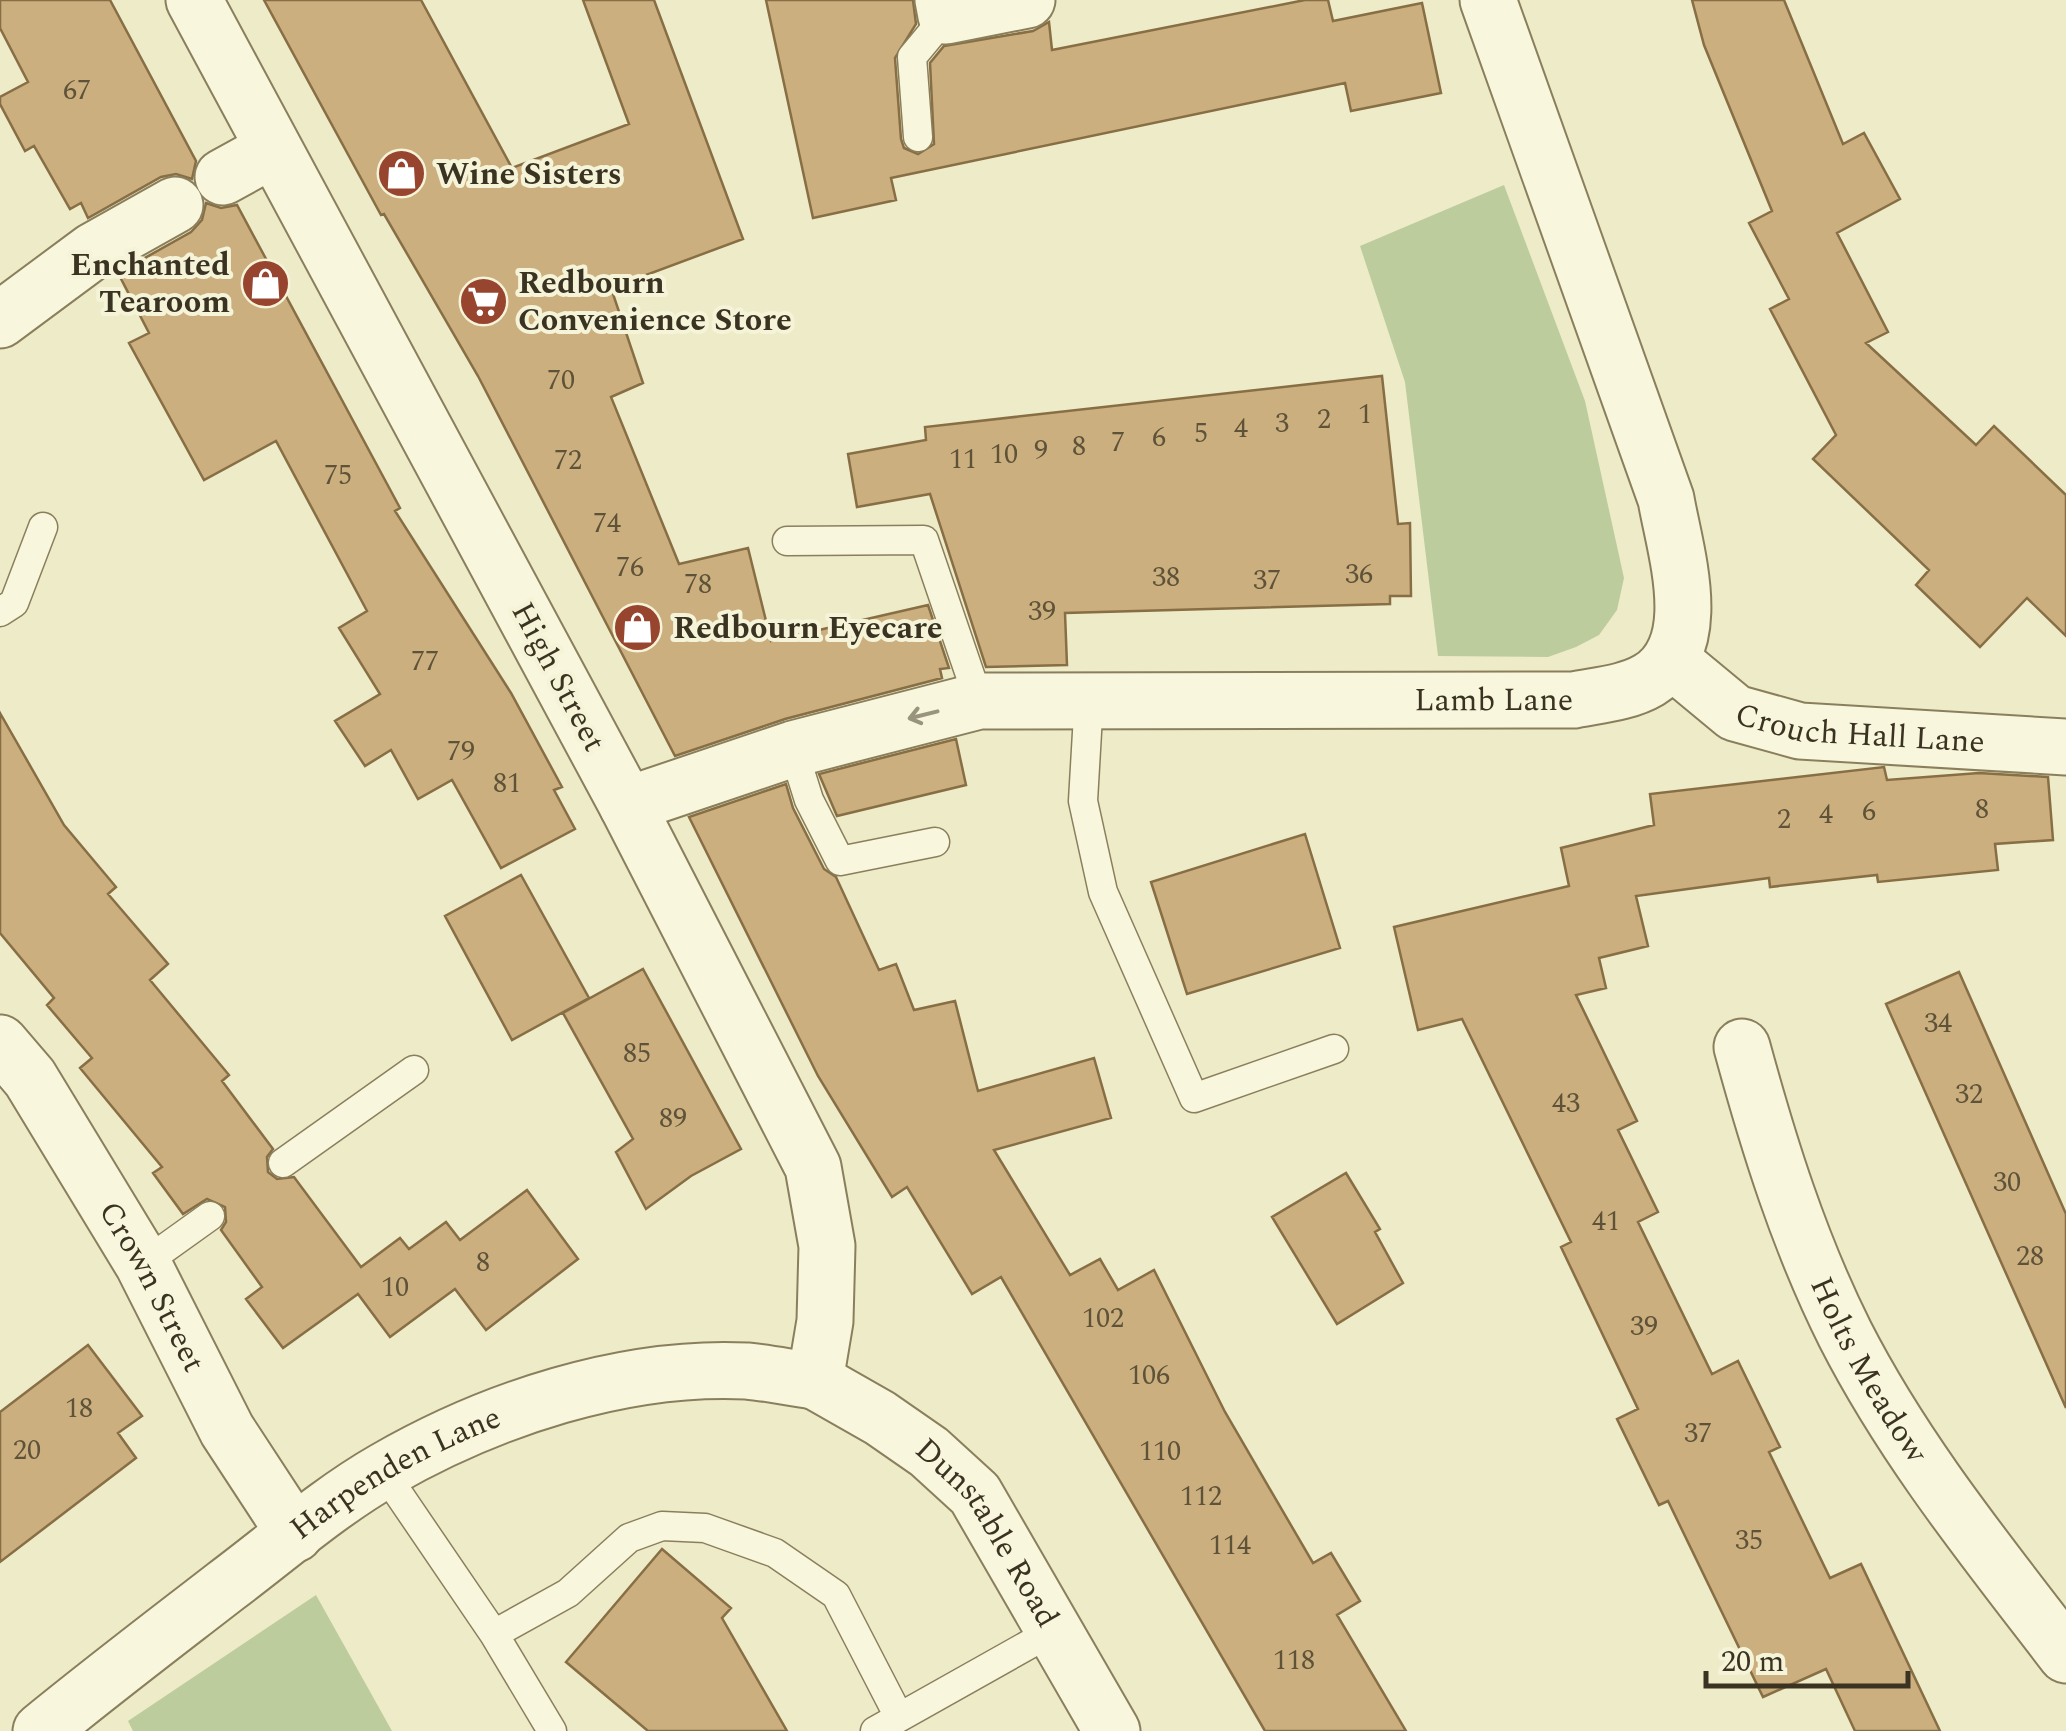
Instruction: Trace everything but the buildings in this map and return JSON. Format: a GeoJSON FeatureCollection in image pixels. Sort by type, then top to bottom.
{"type":"FeatureCollection","features":[{"type":"Feature","properties":{"kind":"street","name":"High Street"},"geometry":{"type":"LineString","coordinates":[[194,0],[627,805],[813,1167],[827,1246],[825,1321],[814,1382]]}},
{"type":"Feature","properties":{"kind":"street"},"geometry":{"type":"LineString","coordinates":[[945,8],[1027,0]]}},
{"type":"Feature","properties":{"kind":"street"},"geometry":{"type":"LineString","coordinates":[[1488,0],[1666,498],[1680,583],[1682,628],[1672,660]]}},
{"type":"Feature","properties":{"kind":"street"},"geometry":{"type":"LineString","coordinates":[[222,177],[272,150]]}},
{"type":"Feature","properties":{"kind":"street"},"geometry":{"type":"LineString","coordinates":[[0,320],[94,251],[175,205]]}},
{"type":"Feature","properties":{"kind":"street","name":"Lamb Lane"},"geometry":{"type":"LineString","coordinates":[[627,805],[793,748],[979,701],[1574,700],[1622,692],[1650,680],[1672,660]]}},
{"type":"Feature","properties":{"kind":"street","name":"Crouch Hall Lane"},"geometry":{"type":"LineString","coordinates":[[1672,660],[1735,713],[1800,731],[2066,747]]}},
{"type":"Feature","properties":{"kind":"street","name":"Crown Street"},"geometry":{"type":"LineString","coordinates":[[0,1043],[30,1078],[143,1264],[227,1430],[295,1534]]}},
{"type":"Feature","properties":{"kind":"street","name":"Holts Meadow"},"geometry":{"type":"LineString","coordinates":[[1742,1047],[1794,1219],[1846,1336],[1935,1483],[2066,1654]]}},
{"type":"Feature","properties":{"kind":"street","name":"Harpenden Lane"},"geometry":{"type":"LineString","coordinates":[[41,1731],[295,1534],[383,1471],[454,1434],[528,1406],[606,1384],[687,1374],[747,1372],[814,1382]]}},
{"type":"Feature","properties":{"kind":"street","name":"Dunstable Road"},"geometry":{"type":"LineString","coordinates":[[814,1382],[880,1418],[929,1452],[974,1494],[1112,1731]]}},
{"type":"Feature","properties":{"kind":"lane"},"geometry":{"type":"LineString","coordinates":[[918,137],[912,57],[945,8]]}},
{"type":"Feature","properties":{"kind":"lane"},"geometry":{"type":"LineString","coordinates":[[0,612],[14,603],[43,527]]}},
{"type":"Feature","properties":{"kind":"lane"},"geometry":{"type":"LineString","coordinates":[[788,541],[924,540],[979,701]]}},
{"type":"Feature","properties":{"kind":"lane"},"geometry":{"type":"LineString","coordinates":[[1089,698],[1083,801],[1103,892],[1194,1098],[1334,1049]]}},
{"type":"Feature","properties":{"kind":"lane"},"geometry":{"type":"LineString","coordinates":[[793,748],[809,800],[840,860],[935,842]]}},
{"type":"Feature","properties":{"kind":"lane"},"geometry":{"type":"LineString","coordinates":[[284,1163],[414,1070]]}},
{"type":"Feature","properties":{"kind":"lane"},"geometry":{"type":"LineString","coordinates":[[143,1264],[210,1216]]}},
{"type":"Feature","properties":{"kind":"lane"},"geometry":{"type":"LineString","coordinates":[[383,1471],[494,1634],[552,1731]]}},
{"type":"Feature","properties":{"kind":"lane"},"geometry":{"type":"LineString","coordinates":[[494,1634],[568,1593],[629,1538],[662,1526],[706,1528],[775,1552],[836,1595],[887,1724],[1054,1631]]}},
{"type":"Feature","properties":{"kind":"green space"},"geometry":{"type":"Polygon","coordinates":[[[1504,185],[1585,401],[1624,578],[1617,610],[1599,635],[1576,647],[1548,657],[1438,656],[1405,382],[1360,246],[1504,185]]]}},
{"type":"Feature","properties":{"kind":"green space"},"geometry":{"type":"Polygon","coordinates":[[[316,1595],[392,1731],[133,1731],[128,1721],[316,1595]]]}},
{"type":"Feature","properties":{"kind":"place","name":"Wine Sisters"},"geometry":{"type":"Point","coordinates":[401,174]}},
{"type":"Feature","properties":{"kind":"place","name":"Enchanted Tearoom"},"geometry":{"type":"Point","coordinates":[265,283]}},
{"type":"Feature","properties":{"kind":"place","name":"Redbourn Convenience Store"},"geometry":{"type":"Point","coordinates":[483,301]}},
{"type":"Feature","properties":{"kind":"place","name":"Redbourn Eyecare"},"geometry":{"type":"Point","coordinates":[638,628]}}]}
